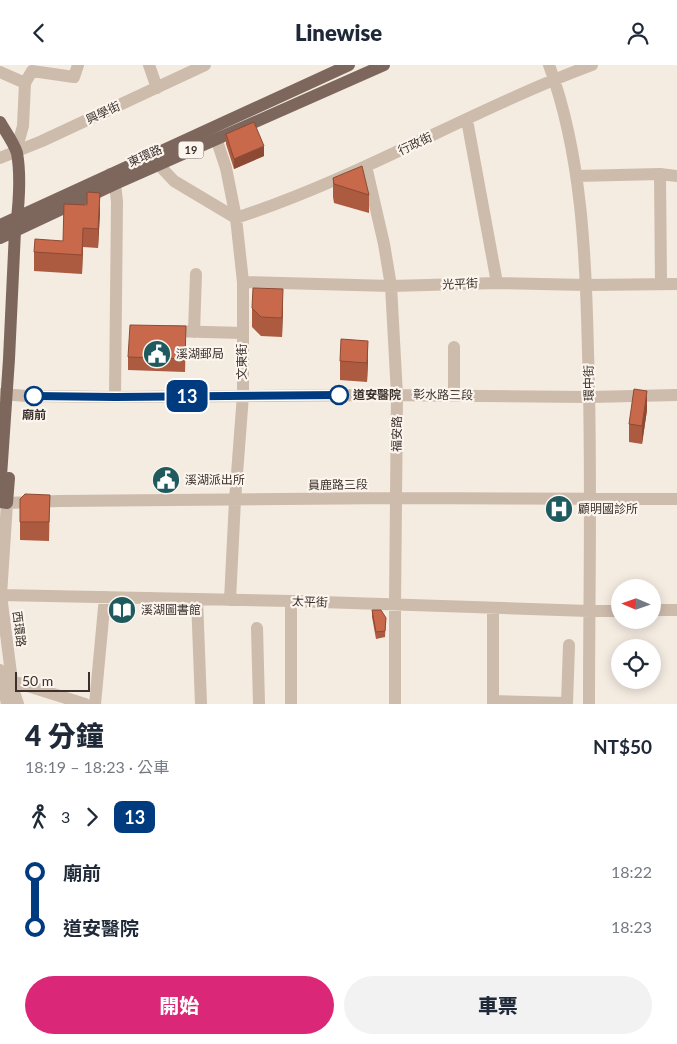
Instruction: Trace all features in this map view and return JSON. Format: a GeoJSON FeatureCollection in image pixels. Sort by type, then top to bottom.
{"type":"FeatureCollection","features":[{"type":"Feature","properties":{"kind":"main road","name":"東環路"},"geometry":{"type":"LineString","coordinates":[[112,179],[158,164],[349,65]]}},
{"type":"Feature","properties":{"kind":"main road","name":"東環路"},"geometry":{"type":"LineString","coordinates":[[0,238],[18,225],[112,179],[215,133],[384,65]]}},
{"type":"Feature","properties":{"kind":"main road"},"geometry":{"type":"LineString","coordinates":[[0,122],[16,151]]}},
{"type":"Feature","properties":{"kind":"main road","name":"西環路"},"geometry":{"type":"LineString","coordinates":[[0,491],[18,225],[19,170],[16,151]]}},
{"type":"Feature","properties":{"kind":"main road","name":"東環路"},"geometry":{"type":"LineString","coordinates":[[0,225],[18,225]]}},
{"type":"Feature","properties":{"kind":"main road","name":"西環路"},"geometry":{"type":"LineString","coordinates":[[4,503],[7,394]]}},
{"type":"Feature","properties":{"kind":"street"},"geometry":{"type":"LineString","coordinates":[[16,151],[23,126],[26,83],[32,71],[74,77],[78,65]]}},
{"type":"Feature","properties":{"kind":"street"},"geometry":{"type":"LineString","coordinates":[[149,65],[157,88]]}},
{"type":"Feature","properties":{"kind":"street","name":"興學街"},"geometry":{"type":"LineString","coordinates":[[0,158],[205,65]]}},
{"type":"Feature","properties":{"kind":"street","name":"環中街"},"geometry":{"type":"LineString","coordinates":[[549,65],[570,143],[576,176],[586,285],[590,397],[589,704]]}},
{"type":"Feature","properties":{"kind":"street","name":"行政街"},"geometry":{"type":"LineString","coordinates":[[236,218],[258,211],[366,166],[554,79],[592,65]]}},
{"type":"Feature","properties":{"kind":"street"},"geometry":{"type":"LineString","coordinates":[[0,72],[26,83]]}},
{"type":"Feature","properties":{"kind":"street"},"geometry":{"type":"LineString","coordinates":[[467,120],[498,283]]}},
{"type":"Feature","properties":{"kind":"street","name":"文東街"},"geometry":{"type":"LineString","coordinates":[[215,133],[226,168],[236,218],[243,282],[242,395],[230,600]]}},
{"type":"Feature","properties":{"kind":"street"},"geometry":{"type":"LineString","coordinates":[[158,164],[174,181],[236,218]]}},
{"type":"Feature","properties":{"kind":"street","name":"福安路"},"geometry":{"type":"LineString","coordinates":[[366,166],[384,244],[391,287],[398,395],[395,498],[395,704]]}},
{"type":"Feature","properties":{"kind":"street"},"geometry":{"type":"LineString","coordinates":[[660,174],[661,284]]}},
{"type":"Feature","properties":{"kind":"street"},"geometry":{"type":"LineString","coordinates":[[576,176],[677,175]]}},
{"type":"Feature","properties":{"kind":"street"},"geometry":{"type":"LineString","coordinates":[[112,179],[117,202],[120,329],[115,397]]}},
{"type":"Feature","properties":{"kind":"street"},"geometry":{"type":"LineString","coordinates":[[194,332],[196,273]]}},
{"type":"Feature","properties":{"kind":"street","name":"光平街"},"geometry":{"type":"LineString","coordinates":[[243,282],[391,287],[498,283],[586,285],[677,284]]}},
{"type":"Feature","properties":{"kind":"street"},"geometry":{"type":"LineString","coordinates":[[155,331],[242,333]]}},
{"type":"Feature","properties":{"kind":"street"},"geometry":{"type":"LineString","coordinates":[[454,347],[454,395]]}},
{"type":"Feature","properties":{"kind":"street","name":"彰水路三段"},"geometry":{"type":"LineString","coordinates":[[7,394],[115,397],[242,395],[590,397],[677,395]]}},
{"type":"Feature","properties":{"kind":"street","name":"員鹿路三段"},"geometry":{"type":"LineString","coordinates":[[4,503],[395,498],[677,499]]}},
{"type":"Feature","properties":{"kind":"street","name":"西環路"},"geometry":{"type":"LineString","coordinates":[[4,503],[0,595],[12,681],[18,704]]}},
{"type":"Feature","properties":{"kind":"street","name":"太平街"},"geometry":{"type":"LineString","coordinates":[[0,595],[291,601],[611,611]]}},
{"type":"Feature","properties":{"kind":"street"},"geometry":{"type":"LineString","coordinates":[[95,704],[105,597]]}},
{"type":"Feature","properties":{"kind":"street"},"geometry":{"type":"LineString","coordinates":[[197,599],[201,704]]}},
{"type":"Feature","properties":{"kind":"street"},"geometry":{"type":"LineString","coordinates":[[291,601],[291,704]]}},
{"type":"Feature","properties":{"kind":"street"},"geometry":{"type":"LineString","coordinates":[[494,608],[493,702],[568,703],[570,645]]}},
{"type":"Feature","properties":{"kind":"street"},"geometry":{"type":"LineString","coordinates":[[661,610],[677,610]]}},
{"type":"Feature","properties":{"kind":"street"},"geometry":{"type":"LineString","coordinates":[[257,628],[259,704]]}},
{"type":"Feature","properties":{"kind":"street"},"geometry":{"type":"LineString","coordinates":[[0,670],[7,704]]}},
{"type":"Feature","properties":{"kind":"street"},"geometry":{"type":"LineString","coordinates":[[12,681],[85,704]]}},
{"type":"Feature","properties":{"kind":"building"},"geometry":{"type":"Polygon","coordinates":[[[254,122],[264,146],[234,159],[226,134],[254,122]]]}},
{"type":"Feature","properties":{"kind":"building"},"geometry":{"type":"Polygon","coordinates":[[[362,166],[369,195],[334,184],[333,178],[362,166]]]}},
{"type":"Feature","properties":{"kind":"building"},"geometry":{"type":"Polygon","coordinates":[[[87,192],[100,193],[98,229],[83,228],[82,255],[34,252],[35,239],[63,241],[64,204],[87,205],[87,192]]]}},
{"type":"Feature","properties":{"kind":"building"},"geometry":{"type":"Polygon","coordinates":[[[253,288],[283,289],[282,318],[261,317],[252,308],[253,288]]]}},
{"type":"Feature","properties":{"kind":"building","name":"溪湖郵局"},"geometry":{"type":"Polygon","coordinates":[[[130,325],[186,326],[185,359],[128,357],[130,325]]]}},
{"type":"Feature","properties":{"kind":"building"},"geometry":{"type":"Polygon","coordinates":[[[341,339],[368,341],[367,363],[340,361],[341,339]]]}},
{"type":"Feature","properties":{"kind":"building"},"geometry":{"type":"Polygon","coordinates":[[[634,389],[647,391],[642,426],[629,424],[634,389]]]}},
{"type":"Feature","properties":{"kind":"building"},"geometry":{"type":"Polygon","coordinates":[[[25,494],[50,495],[49,522],[20,522],[20,499],[25,494]]]}},
{"type":"Feature","properties":{"kind":"building"},"geometry":{"type":"Polygon","coordinates":[[[372,610],[381,610],[386,618],[385,631],[376,632],[372,610]]]}},
{"type":"Feature","properties":{"kind":"bus line","name":"13"},"geometry":{"type":"LineString","coordinates":[[34,396],[339,395]]}},
{"type":"Feature","properties":{"kind":"place","name":"溪湖郵局"},"geometry":{"type":"Point","coordinates":[157,354]}},
{"type":"Feature","properties":{"kind":"place","name":"道安醫院"},"geometry":{"type":"Point","coordinates":[339,395]}},
{"type":"Feature","properties":{"kind":"place","name":"廟前"},"geometry":{"type":"Point","coordinates":[34,396]}},
{"type":"Feature","properties":{"kind":"place","name":"溪湖派出所"},"geometry":{"type":"Point","coordinates":[166,480]}},
{"type":"Feature","properties":{"kind":"place","name":"顧明國診所"},"geometry":{"type":"Point","coordinates":[559,509]}},
{"type":"Feature","properties":{"kind":"place","name":"溪湖圖書館"},"geometry":{"type":"Point","coordinates":[122,610]}}]}
